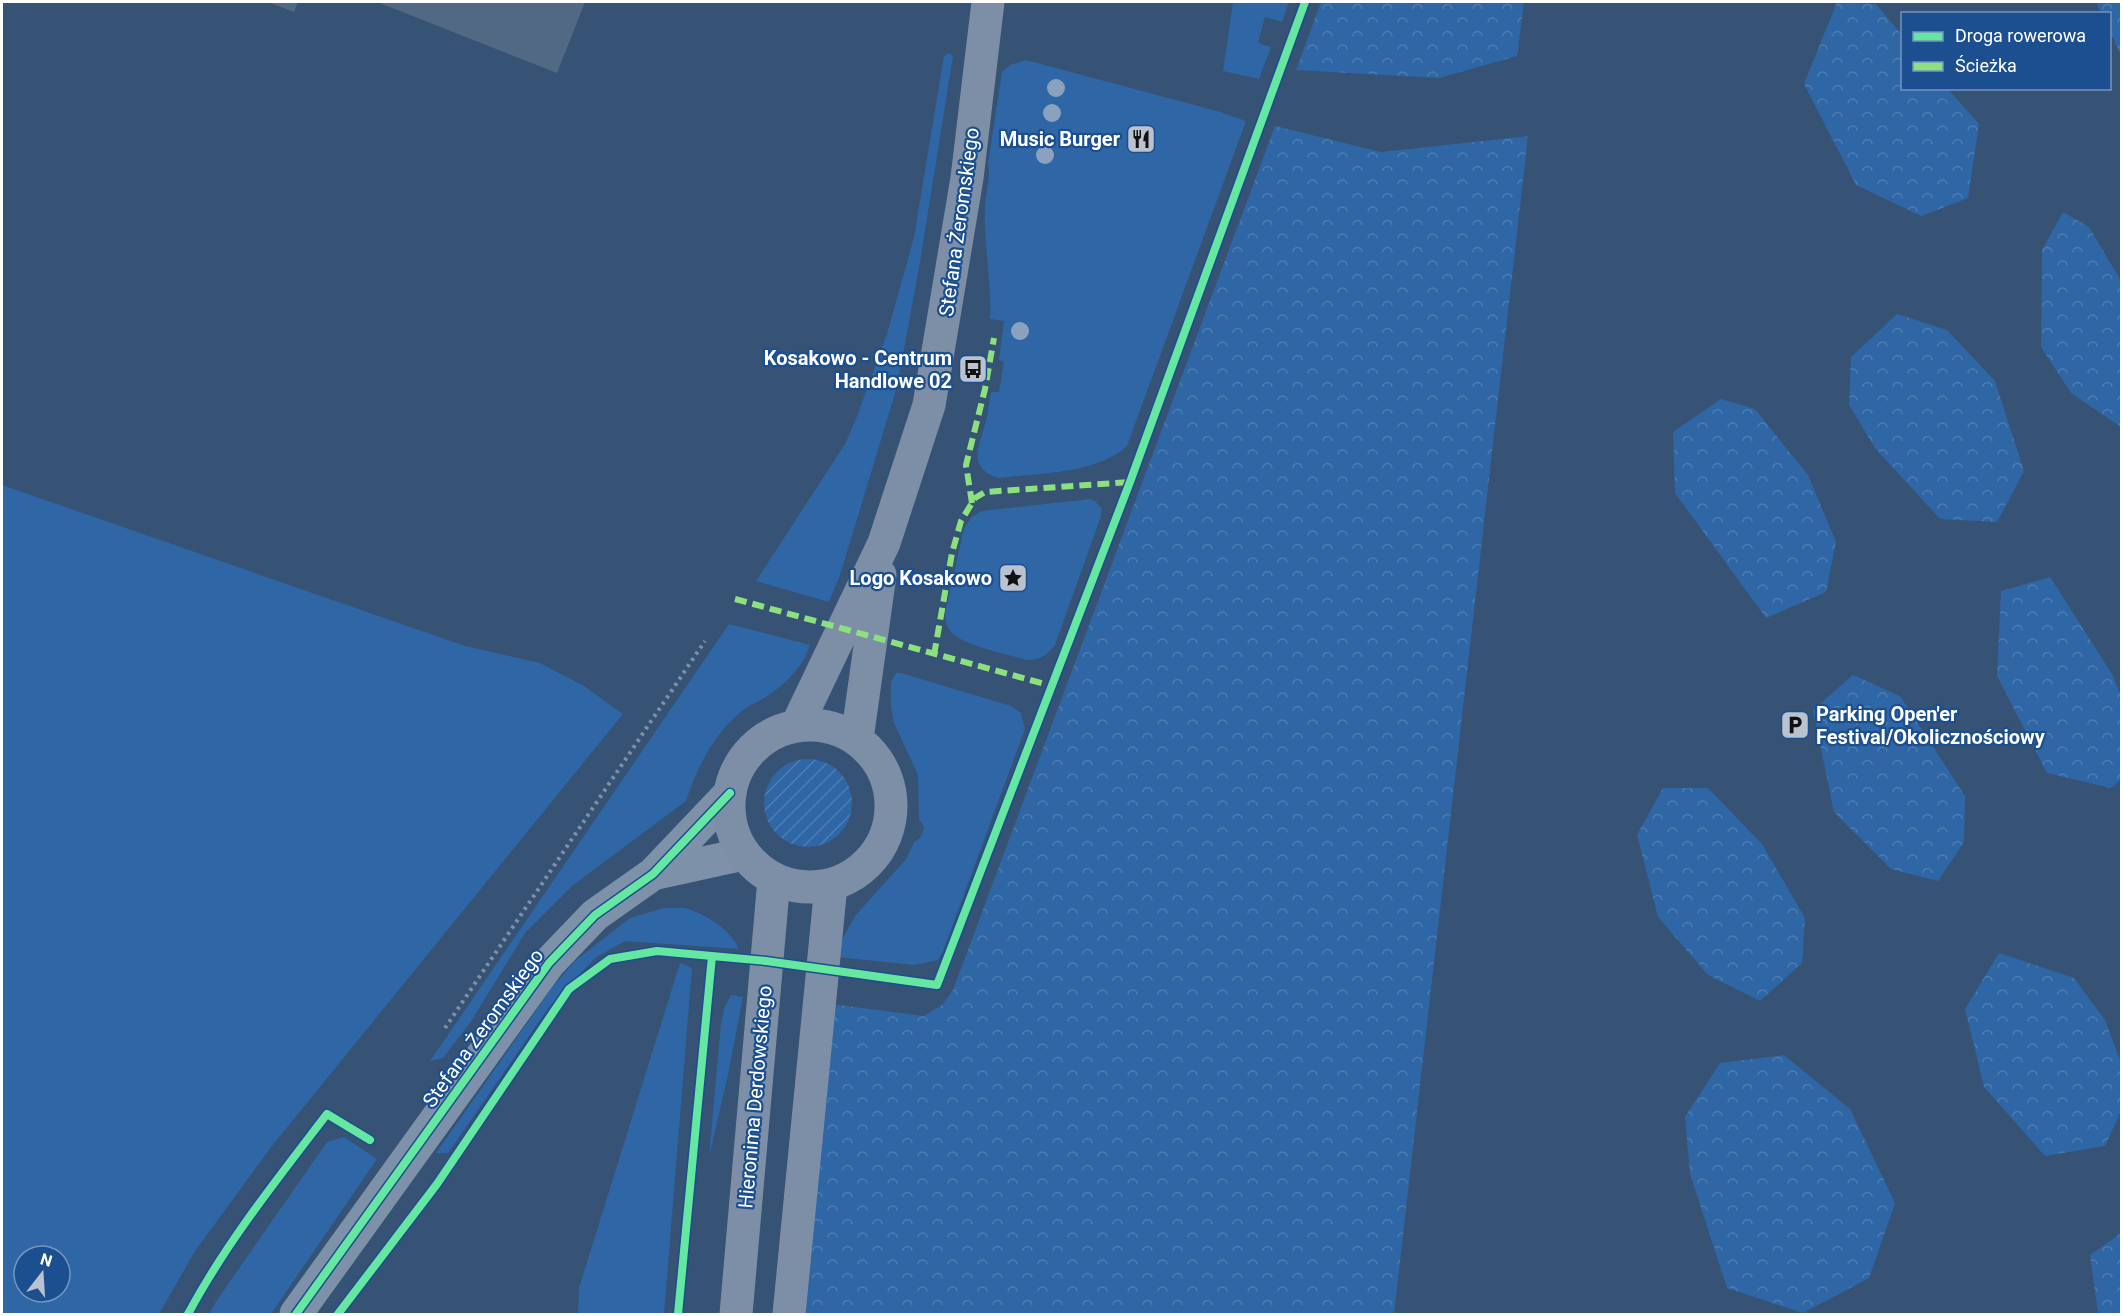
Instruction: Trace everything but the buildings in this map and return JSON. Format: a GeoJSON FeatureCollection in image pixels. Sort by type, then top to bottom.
{"type":"FeatureCollection","features":[{"type":"Feature","properties":{"kind":"main road","name":"Stefana Żeromskiego"},"geometry":{"type":"LineString","coordinates":[[797,725],[884,543],[929,405],[967,178],[988,2]]}},
{"type":"Feature","properties":{"kind":"main road","name":"Stefana Żeromskiego"},"geometry":{"type":"LineString","coordinates":[[857,739],[884,543]]}},
{"type":"Feature","properties":{"kind":"main road"},"geometry":{"type":"LineString","coordinates":[[797,725],[828,726],[857,739],[878,761],[890,789],[891,820],[880,849],[859,872],[831,885],[812,888],[774,879],[757,868],[744,854],[734,835],[730,814],[730,793],[738,770],[753,749],[773,734],[797,725]]}},
{"type":"Feature","properties":{"kind":"main road","name":"Hieronima Derdowskiego"},"geometry":{"type":"LineString","coordinates":[[736,1314],[774,879]]}},
{"type":"Feature","properties":{"kind":"main road"},"geometry":{"type":"LineString","coordinates":[[789,1314],[831,885]]}},
{"type":"Feature","properties":{"kind":"street","name":"Stefana Żeromskiego"},"geometry":{"type":"LineString","coordinates":[[296,1314],[549,963],[595,915],[653,874],[730,793]]}},
{"type":"Feature","properties":{"kind":"street","name":"Stefana Żeromskiego"},"geometry":{"type":"LineString","coordinates":[[653,874],[744,854]]}},
{"type":"Feature","properties":{"kind":"path"},"geometry":{"type":"LineString","coordinates":[[441,1033],[705,641]]}},
{"type":"Feature","properties":{"kind":"green space"},"geometry":{"type":"Polygon","coordinates":[[[1233,2],[1289,2],[1282,22],[1265,17],[1258,43],[1271,47],[1259,79],[1223,71],[1233,2]]]}},
{"type":"Feature","properties":{"kind":"green space"},"geometry":{"type":"Polygon","coordinates":[[[1321,2],[1524,2],[1517,56],[1439,78],[1296,70],[1321,2]]]}},
{"type":"Feature","properties":{"kind":"green space"},"geometry":{"type":"Polygon","coordinates":[[[1837,2],[1876,4],[1901,34],[1901,90],[1949,90],[1979,124],[1968,198],[1921,216],[1856,185],[1804,84],[1837,2]]]}},
{"type":"Feature","properties":{"kind":"green space"},"geometry":{"type":"Polygon","coordinates":[[[2096,2],[2121,2],[2121,56],[2111,33],[2111,12],[2101,12],[2096,2]]]}},
{"type":"Feature","properties":{"kind":"green space"},"geometry":{"type":"Polygon","coordinates":[[[949,53],[953,56],[920,262],[897,387],[840,575],[829,602],[756,581],[845,444],[856,419],[887,334],[914,237],[944,56],[949,53]]]}},
{"type":"Feature","properties":{"kind":"green space"},"geometry":{"type":"Polygon","coordinates":[[[1026,60],[1217,111],[1246,121],[1127,446],[1100,462],[1084,467],[999,478],[983,469],[978,457],[991,392],[999,392],[1004,362],[999,360],[1004,321],[990,319],[985,206],[989,178],[988,164],[1002,72],[1010,65],[1026,60]]]}},
{"type":"Feature","properties":{"kind":"green space"},"geometry":{"type":"Polygon","coordinates":[[[1275,126],[1381,152],[1528,136],[1394,1314],[803,1314],[831,1004],[924,1016],[942,1005],[953,990],[1275,126]]]}},
{"type":"Feature","properties":{"kind":"green space"},"geometry":{"type":"Polygon","coordinates":[[[2063,212],[2089,227],[2121,281],[2121,427],[2071,393],[2041,347],[2042,250],[2063,212]]]}},
{"type":"Feature","properties":{"kind":"green space"},"geometry":{"type":"Polygon","coordinates":[[[1897,314],[1947,330],[1995,381],[2024,471],[1997,522],[1940,519],[1875,448],[1849,405],[1851,357],[1897,314]]]}},
{"type":"Feature","properties":{"kind":"green space"},"geometry":{"type":"Polygon","coordinates":[[[1721,399],[1755,409],[1808,475],[1836,542],[1826,592],[1766,618],[1675,493],[1673,432],[1721,399]]]}},
{"type":"Feature","properties":{"kind":"green space"},"geometry":{"type":"Polygon","coordinates":[[[2,485],[465,646],[540,663],[584,686],[623,714],[272,1146],[195,1251],[159,1314],[2,1314],[2,485]]]}},
{"type":"Feature","properties":{"kind":"green space"},"geometry":{"type":"Polygon","coordinates":[[[1090,499],[1102,509],[1100,519],[1055,645],[1049,652],[1040,658],[1027,660],[975,645],[956,637],[951,632],[946,623],[945,614],[964,528],[972,517],[981,511],[1090,499]]]}},
{"type":"Feature","properties":{"kind":"green space"},"geometry":{"type":"Polygon","coordinates":[[[2050,577],[2112,674],[2121,696],[2121,779],[2111,788],[2047,773],[1997,676],[2001,591],[2050,577]]]}},
{"type":"Feature","properties":{"kind":"green space"},"geometry":{"type":"Polygon","coordinates":[[[729,624],[810,645],[798,668],[780,687],[745,709],[723,730],[701,764],[686,801],[572,886],[525,933],[472,1020],[443,1058],[430,1061],[729,624]]]}},
{"type":"Feature","properties":{"kind":"green space"},"geometry":{"type":"Polygon","coordinates":[[[896,673],[1011,706],[1021,713],[1025,729],[943,951],[938,960],[915,965],[836,957],[855,916],[906,859],[914,842],[920,838],[924,827],[919,819],[918,775],[894,723],[891,707],[891,682],[896,673]]]}},
{"type":"Feature","properties":{"kind":"green space"},"geometry":{"type":"Polygon","coordinates":[[[1853,675],[1900,696],[1965,796],[1964,842],[1938,881],[1891,869],[1834,812],[1813,710],[1853,675]]]}},
{"type":"Feature","properties":{"kind":"green space"},"geometry":{"type":"Polygon","coordinates":[[[808,759],[825,762],[839,772],[849,786],[852,803],[849,820],[839,834],[825,844],[808,847],[791,844],[777,834],[767,820],[764,803],[767,786],[777,772],[791,762],[808,759]]]}},
{"type":"Feature","properties":{"kind":"green space"},"geometry":{"type":"Polygon","coordinates":[[[1663,788],[1708,788],[1762,844],[1805,918],[1802,963],[1760,1001],[1708,975],[1658,917],[1637,835],[1663,788]]]}},
{"type":"Feature","properties":{"kind":"green space"},"geometry":{"type":"Polygon","coordinates":[[[664,908],[686,908],[704,916],[725,930],[739,949],[625,941],[595,958],[549,1007],[448,1153],[436,1153],[553,986],[575,961],[630,918],[664,908]]]}},
{"type":"Feature","properties":{"kind":"green space"},"geometry":{"type":"Polygon","coordinates":[[[1999,953],[2074,978],[2105,1020],[2121,1063],[2122,1109],[2105,1146],[2045,1156],[1984,1087],[1965,1009],[1999,953]]]}},
{"type":"Feature","properties":{"kind":"green space"},"geometry":{"type":"Polygon","coordinates":[[[680,963],[692,968],[664,1314],[578,1314],[579,1288],[680,963]]]}},
{"type":"Feature","properties":{"kind":"green space"},"geometry":{"type":"Polygon","coordinates":[[[731,995],[743,997],[709,1157],[721,1023],[725,1006],[731,995]]]}},
{"type":"Feature","properties":{"kind":"green space"},"geometry":{"type":"Polygon","coordinates":[[[1784,1055],[1850,1109],[1895,1203],[1869,1278],[1803,1313],[1727,1288],[1690,1174],[1685,1117],[1720,1063],[1784,1055]]]}},
{"type":"Feature","properties":{"kind":"green space"},"geometry":{"type":"Polygon","coordinates":[[[344,1137],[377,1159],[271,1314],[209,1314],[327,1142],[344,1137]]]}},
{"type":"Feature","properties":{"kind":"green space"},"geometry":{"type":"Polygon","coordinates":[[[2121,1233],[2121,1314],[2098,1314],[2090,1255],[2121,1233]]]}},
{"type":"Feature","properties":{"kind":"marked path"},"geometry":{"type":"LineString","coordinates":[[972,503],[966,465],[985,389],[994,338]]}},
{"type":"Feature","properties":{"kind":"marked path"},"geometry":{"type":"LineString","coordinates":[[934,655],[952,553],[961,521],[975,498],[985,492],[1130,482]]}},
{"type":"Feature","properties":{"kind":"marked path"},"geometry":{"type":"LineString","coordinates":[[735,599],[1052,686]]}},
{"type":"Feature","properties":{"kind":"cycle path"},"geometry":{"type":"LineString","coordinates":[[338,1314],[437,1184],[569,989],[610,959],[657,951],[766,961],[937,985],[1130,482],[1305,2]]}},
{"type":"Feature","properties":{"kind":"cycle path"},"geometry":{"type":"LineString","coordinates":[[296,1314],[549,963],[595,915],[653,874],[730,793]]}},
{"type":"Feature","properties":{"kind":"cycle path"},"geometry":{"type":"LineString","coordinates":[[678,1314],[712,956]]}},
{"type":"Feature","properties":{"kind":"cycle path"},"geometry":{"type":"LineString","coordinates":[[188,1314],[236,1236],[327,1114],[370,1140]]}},
{"type":"Feature","properties":{"kind":"place","name":"Music Burger"},"geometry":{"type":"Point","coordinates":[1141,139]}},
{"type":"Feature","properties":{"kind":"place","name":"Kosakowo - Centrum Handlowe 02"},"geometry":{"type":"Point","coordinates":[973,369]}},
{"type":"Feature","properties":{"kind":"place","name":"Logo Kosakowo"},"geometry":{"type":"Point","coordinates":[1013,578]}},
{"type":"Feature","properties":{"kind":"place","name":"Parking Open'er Festival/Okolicznościowy"},"geometry":{"type":"Point","coordinates":[1795,725]}}]}
